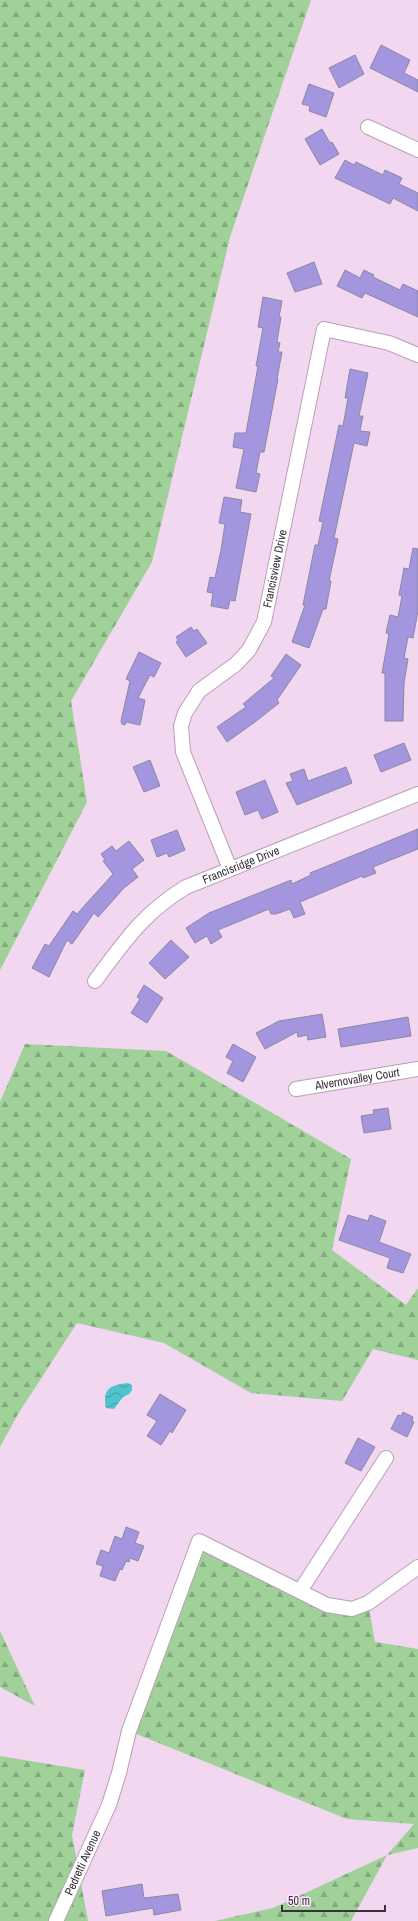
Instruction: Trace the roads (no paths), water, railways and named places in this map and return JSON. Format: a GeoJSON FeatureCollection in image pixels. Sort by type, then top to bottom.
{"type":"FeatureCollection","features":[{"type":"Feature","properties":{"kind":"street"},"geometry":{"type":"LineString","coordinates":[[368,127],[418,150]]}},
{"type":"Feature","properties":{"kind":"street","name":"Francisview Drive"},"geometry":{"type":"LineString","coordinates":[[230,869],[183,752],[182,726],[185,713],[195,696],[209,683],[236,664],[259,633],[264,622],[324,329],[389,343],[418,355]]}},
{"type":"Feature","properties":{"kind":"street","name":"Francisridge Drive"},"geometry":{"type":"LineString","coordinates":[[96,982],[131,932],[149,913],[169,897],[186,887],[418,794]]}},
{"type":"Feature","properties":{"kind":"street","name":"Alvernovalley Court"},"geometry":{"type":"LineString","coordinates":[[296,1089],[418,1069]]}},
{"type":"Feature","properties":{"kind":"street"},"geometry":{"type":"LineString","coordinates":[[386,1458],[300,1591],[327,1605],[352,1609],[368,1603],[418,1568]]}},
{"type":"Feature","properties":{"kind":"street","name":"Pedretti Avenue"},"geometry":{"type":"LineString","coordinates":[[56,1921],[109,1805],[119,1773],[129,1731],[199,1540],[300,1591]]}},
{"type":"Feature","properties":{"kind":"water"},"geometry":{"type":"Polygon","coordinates":[[[128,1383],[132,1385],[132,1390],[129,1394],[123,1397],[114,1409],[106,1408],[105,1396],[109,1389],[117,1385],[128,1383]]]}}]}
